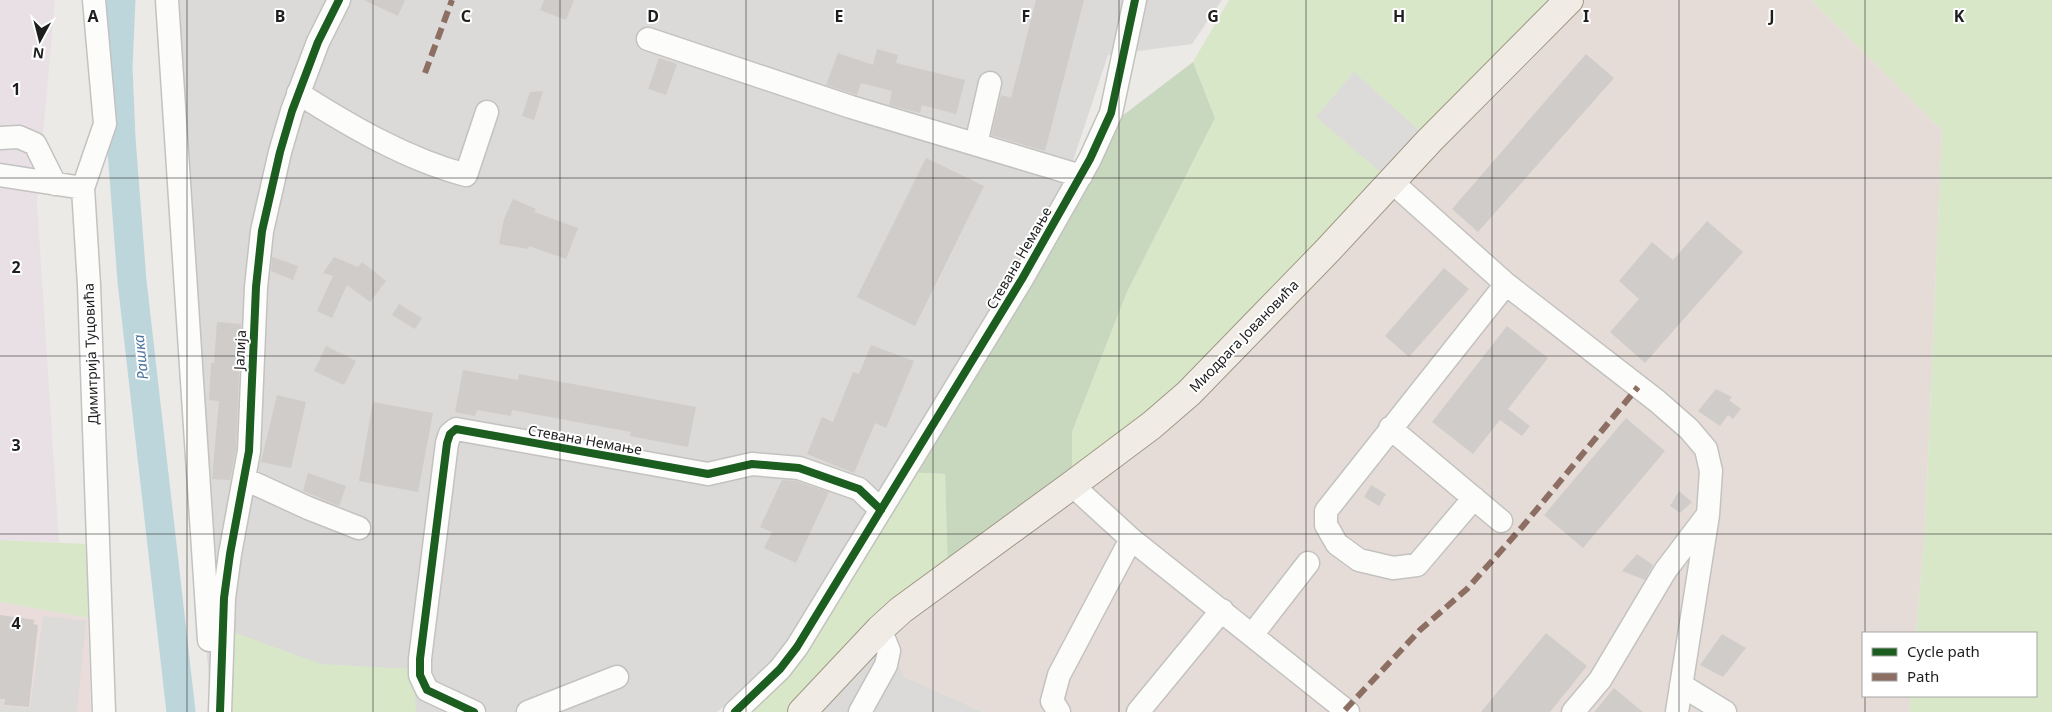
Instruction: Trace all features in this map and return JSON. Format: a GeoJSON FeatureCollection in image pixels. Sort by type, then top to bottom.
{"type":"FeatureCollection","features":[{"type":"Feature","properties":{"kind":"main road","name":"Миодрага Јовановића"},"geometry":{"type":"LineString","coordinates":[[802,712],[880,629],[920,595],[1152,425],[1189,393],[1430,140],[1569,0]]}},
{"type":"Feature","properties":{"kind":"street","name":"Димитрија Туцовића"},"geometry":{"type":"LineString","coordinates":[[94,0],[105,124],[83,188],[89,285],[104,712]]}},
{"type":"Feature","properties":{"kind":"street"},"geometry":{"type":"LineString","coordinates":[[167,0],[214,712]]}},
{"type":"Feature","properties":{"kind":"street","name":"Јалија"},"geometry":{"type":"LineString","coordinates":[[220,712],[225,590],[249,451],[260,242],[280,152],[298,93],[322,33],[339,0]]}},
{"type":"Feature","properties":{"kind":"street","name":"Стевана Немање"},"geometry":{"type":"LineString","coordinates":[[736,712],[780,669],[797,647],[1022,279],[1081,176],[1100,139],[1110,113],[1135,0]]}},
{"type":"Feature","properties":{"kind":"street"},"geometry":{"type":"LineString","coordinates":[[648,40],[851,107],[1081,176]]}},
{"type":"Feature","properties":{"kind":"street"},"geometry":{"type":"LineString","coordinates":[[976,144],[990,83]]}},
{"type":"Feature","properties":{"kind":"street"},"geometry":{"type":"LineString","coordinates":[[298,93],[342,120],[389,144],[447,170],[466,175],[487,112]]}},
{"type":"Feature","properties":{"kind":"street"},"geometry":{"type":"LineString","coordinates":[[0,138],[19,137],[35,144],[54,184]]}},
{"type":"Feature","properties":{"kind":"street"},"geometry":{"type":"LineString","coordinates":[[0,175],[83,188]]}},
{"type":"Feature","properties":{"kind":"street"},"geometry":{"type":"LineString","coordinates":[[1392,182],[1506,284],[1657,401],[1689,429],[1706,449],[1711,471],[1708,515],[1677,712]]}},
{"type":"Feature","properties":{"kind":"street"},"geometry":{"type":"LineString","coordinates":[[1474,498],[1417,565],[1393,568],[1359,560],[1337,544],[1326,525],[1326,511],[1506,284]]}},
{"type":"Feature","properties":{"kind":"street"},"geometry":{"type":"LineString","coordinates":[[1390,428],[1501,522]]}},
{"type":"Feature","properties":{"kind":"street","name":"Стевана Немање"},"geometry":{"type":"LineString","coordinates":[[474,712],[427,690],[420,675],[420,659],[448,443],[450,434],[456,429],[708,474],[752,464],[800,468],[858,488],[881,510]]}},
{"type":"Feature","properties":{"kind":"street"},"geometry":{"type":"LineString","coordinates":[[245,479],[308,508],[359,528]]}},
{"type":"Feature","properties":{"kind":"street"},"geometry":{"type":"LineString","coordinates":[[1072,485],[1131,539],[1348,712]]}},
{"type":"Feature","properties":{"kind":"street"},"geometry":{"type":"LineString","coordinates":[[1573,712],[1600,680],[1665,571],[1708,515]]}},
{"type":"Feature","properties":{"kind":"street"},"geometry":{"type":"LineString","coordinates":[[1059,712],[1052,701],[1059,674],[1131,539]]}},
{"type":"Feature","properties":{"kind":"street"},"geometry":{"type":"LineString","coordinates":[[1252,634],[1308,562]]}},
{"type":"Feature","properties":{"kind":"street"},"geometry":{"type":"LineString","coordinates":[[1138,712],[1222,610]]}},
{"type":"Feature","properties":{"kind":"street"},"geometry":{"type":"LineString","coordinates":[[860,712],[886,665],[889,651],[880,629]]}},
{"type":"Feature","properties":{"kind":"street"},"geometry":{"type":"LineString","coordinates":[[528,712],[617,677]]}},
{"type":"Feature","properties":{"kind":"street"},"geometry":{"type":"LineString","coordinates":[[1681,685],[1725,712]]}},
{"type":"Feature","properties":{"kind":"shaded area"},"geometry":{"type":"Polygon","coordinates":[[[0,0],[55,0],[37,202],[59,542],[0,540],[0,0]]]}},
{"type":"Feature","properties":{"kind":"shaded area"},"geometry":{"type":"Polygon","coordinates":[[[166,0],[1222,0],[1192,44],[1108,55],[1066,182],[956,369],[777,662],[717,712],[212,712],[178,330],[166,0]]]}},
{"type":"Feature","properties":{"kind":"shaded area"},"geometry":{"type":"Polygon","coordinates":[[[1569,0],[1811,0],[1942,130],[1925,530],[1916,632],[1862,632],[1862,697],[1911,697],[1909,712],[984,712],[905,677],[880,629],[948,576],[1569,0]]]}},
{"type":"Feature","properties":{"kind":"shaded area"},"geometry":{"type":"Polygon","coordinates":[[[1354,72],[1430,140],[1392,182],[1316,117],[1354,72]]]}},
{"type":"Feature","properties":{"kind":"shaded area"},"geometry":{"type":"Polygon","coordinates":[[[0,602],[88,618],[91,712],[0,712],[0,602]]]}},
{"type":"Feature","properties":{"kind":"shaded area"},"geometry":{"type":"Polygon","coordinates":[[[43,616],[86,621],[77,712],[0,712],[0,699],[4,700],[4,706],[30,708],[43,616]]]}},
{"type":"Feature","properties":{"kind":"shaded area"},"geometry":{"type":"Polygon","coordinates":[[[880,629],[905,677],[984,712],[802,712],[880,629]]]}},
{"type":"Feature","properties":{"kind":"green space"},"geometry":{"type":"Polygon","coordinates":[[[1229,0],[1569,0],[1430,140],[1354,73],[1392,182],[1072,485],[1072,432],[1127,292],[1215,118],[1193,62],[1229,0]]]}},
{"type":"Feature","properties":{"kind":"green space"},"geometry":{"type":"Polygon","coordinates":[[[1811,0],[2052,0],[2052,712],[1909,712],[1911,697],[2037,697],[2037,632],[1916,632],[1925,530],[1942,130],[1811,0]]]}},
{"type":"Feature","properties":{"kind":"green space"},"geometry":{"type":"Polygon","coordinates":[[[1193,62],[1215,118],[1127,292],[1072,432],[1072,485],[948,576],[945,474],[905,472],[1105,129],[1193,62]]]}},
{"type":"Feature","properties":{"kind":"green space"},"geometry":{"type":"Polygon","coordinates":[[[905,472],[945,474],[948,576],[802,712],[736,712],[766,683],[905,472]]]}},
{"type":"Feature","properties":{"kind":"green space"},"geometry":{"type":"Polygon","coordinates":[[[0,540],[87,544],[88,618],[0,602],[0,540]]]}},
{"type":"Feature","properties":{"kind":"green space"},"geometry":{"type":"Polygon","coordinates":[[[222,628],[321,664],[413,669],[416,712],[220,712],[222,628]]]}},
{"type":"Feature","properties":{"kind":"building"},"geometry":{"type":"Polygon","coordinates":[[[364,0],[405,0],[398,16],[364,0]]]}},
{"type":"Feature","properties":{"kind":"building"},"geometry":{"type":"Polygon","coordinates":[[[544,0],[574,0],[566,20],[540,10],[544,0]]]}},
{"type":"Feature","properties":{"kind":"building"},"geometry":{"type":"Polygon","coordinates":[[[1036,0],[1084,0],[1045,151],[991,135],[1001,95],[1011,98],[1036,0]]]}},
{"type":"Feature","properties":{"kind":"building"},"geometry":{"type":"Polygon","coordinates":[[[877,49],[898,55],[896,63],[965,80],[956,114],[922,105],[920,113],[889,105],[892,91],[861,83],[857,95],[826,85],[838,53],[873,65],[877,49]]]}},
{"type":"Feature","properties":{"kind":"building"},"geometry":{"type":"Polygon","coordinates":[[[1586,54],[1614,78],[1478,232],[1452,209],[1586,54]]]}},
{"type":"Feature","properties":{"kind":"building"},"geometry":{"type":"Polygon","coordinates":[[[659,58],[677,64],[666,95],[648,89],[659,58]]]}},
{"type":"Feature","properties":{"kind":"building"},"geometry":{"type":"Polygon","coordinates":[[[543,91],[534,120],[522,116],[530,92],[543,91]]]}},
{"type":"Feature","properties":{"kind":"building"},"geometry":{"type":"Polygon","coordinates":[[[926,158],[984,186],[915,326],[857,297],[926,158]]]}},
{"type":"Feature","properties":{"kind":"building"},"geometry":{"type":"Polygon","coordinates":[[[513,199],[536,209],[534,212],[578,228],[566,259],[529,246],[528,249],[499,244],[504,219],[513,199]]]}},
{"type":"Feature","properties":{"kind":"building"},"geometry":{"type":"Polygon","coordinates":[[[1707,221],[1743,252],[1645,363],[1610,332],[1639,299],[1619,281],[1652,242],[1673,260],[1707,221]]]}},
{"type":"Feature","properties":{"kind":"building"},"geometry":{"type":"Polygon","coordinates":[[[272,257],[298,266],[293,280],[271,271],[272,257]]]}},
{"type":"Feature","properties":{"kind":"building"},"geometry":{"type":"Polygon","coordinates":[[[334,257],[358,267],[362,262],[386,281],[370,302],[347,285],[332,318],[317,311],[333,276],[323,273],[334,257]]]}},
{"type":"Feature","properties":{"kind":"building"},"geometry":{"type":"Polygon","coordinates":[[[1444,268],[1469,289],[1409,357],[1385,336],[1444,268]]]}},
{"type":"Feature","properties":{"kind":"building"},"geometry":{"type":"Polygon","coordinates":[[[399,304],[422,318],[415,329],[392,315],[399,304]]]}},
{"type":"Feature","properties":{"kind":"building"},"geometry":{"type":"Polygon","coordinates":[[[217,322],[241,324],[236,450],[230,480],[212,479],[219,401],[209,400],[211,363],[214,363],[217,322]]]}},
{"type":"Feature","properties":{"kind":"building"},"geometry":{"type":"Polygon","coordinates":[[[1507,326],[1548,358],[1508,409],[1530,426],[1522,436],[1500,420],[1473,454],[1432,422],[1507,326]]]}},
{"type":"Feature","properties":{"kind":"building"},"geometry":{"type":"Polygon","coordinates":[[[871,345],[914,361],[886,428],[875,423],[854,473],[807,454],[822,417],[833,422],[853,372],[859,374],[871,345]]]}},
{"type":"Feature","properties":{"kind":"building"},"geometry":{"type":"Polygon","coordinates":[[[326,346],[356,361],[344,385],[314,371],[326,346]]]}},
{"type":"Feature","properties":{"kind":"building"},"geometry":{"type":"Polygon","coordinates":[[[463,370],[518,380],[519,374],[696,407],[688,447],[630,436],[631,432],[512,410],[511,416],[477,410],[475,416],[455,412],[463,370]]]}},
{"type":"Feature","properties":{"kind":"building"},"geometry":{"type":"Polygon","coordinates":[[[1716,389],[1732,397],[1729,400],[1741,409],[1733,419],[1728,415],[1720,426],[1698,411],[1716,389]]]}},
{"type":"Feature","properties":{"kind":"building"},"geometry":{"type":"Polygon","coordinates":[[[277,395],[306,402],[291,468],[261,462],[277,395]]]}},
{"type":"Feature","properties":{"kind":"building"},"geometry":{"type":"Polygon","coordinates":[[[373,402],[433,413],[418,492],[359,481],[373,402]]]}},
{"type":"Feature","properties":{"kind":"building"},"geometry":{"type":"Polygon","coordinates":[[[1626,418],[1665,451],[1583,548],[1544,515],[1626,418]]]}},
{"type":"Feature","properties":{"kind":"building"},"geometry":{"type":"Polygon","coordinates":[[[308,473],[346,486],[339,506],[303,491],[308,473]]]}},
{"type":"Feature","properties":{"kind":"building"},"geometry":{"type":"Polygon","coordinates":[[[782,480],[796,481],[829,492],[796,563],[764,548],[772,532],[760,527],[782,480]]]}},
{"type":"Feature","properties":{"kind":"building"},"geometry":{"type":"Polygon","coordinates":[[[1371,485],[1386,494],[1379,506],[1364,497],[1371,485]]]}},
{"type":"Feature","properties":{"kind":"building"},"geometry":{"type":"Polygon","coordinates":[[[1679,491],[1692,502],[1680,513],[1670,506],[1679,491]]]}},
{"type":"Feature","properties":{"kind":"building"},"geometry":{"type":"Polygon","coordinates":[[[1637,554],[1653,565],[1645,580],[1622,571],[1637,554]]]}},
{"type":"Feature","properties":{"kind":"building"},"geometry":{"type":"Polygon","coordinates":[[[0,615],[35,620],[33,624],[38,625],[29,707],[4,705],[5,699],[0,699],[0,615]]]}},
{"type":"Feature","properties":{"kind":"building"},"geometry":{"type":"Polygon","coordinates":[[[1546,633],[1587,666],[1550,712],[1481,712],[1546,633]]]}},
{"type":"Feature","properties":{"kind":"building"},"geometry":{"type":"Polygon","coordinates":[[[1722,634],[1746,648],[1723,677],[1700,665],[1722,634]]]}},
{"type":"Feature","properties":{"kind":"building"},"geometry":{"type":"Polygon","coordinates":[[[1614,688],[1643,712],[1594,712],[1614,688]]]}},
{"type":"Feature","properties":{"kind":"waterway","name":"Рашка"},"geometry":{"type":"LineString","coordinates":[[121,0],[118,67],[121,138],[132,281],[181,712]]}},
{"type":"Feature","properties":{"kind":"marked path"},"geometry":{"type":"LineString","coordinates":[[425,73],[452,0]]}},
{"type":"Feature","properties":{"kind":"marked path"},"geometry":{"type":"LineString","coordinates":[[1345,710],[1420,630],[1467,589],[1523,526],[1638,387]]}},
{"type":"Feature","properties":{"kind":"cycle path"},"geometry":{"type":"LineString","coordinates":[[220,712],[224,598],[249,451],[256,287],[262,231],[280,152],[292,111],[318,42],[339,0]]}},
{"type":"Feature","properties":{"kind":"cycle path"},"geometry":{"type":"LineString","coordinates":[[735,712],[780,669],[797,647],[1022,279],[1090,159],[1111,113],[1135,0]]}},
{"type":"Feature","properties":{"kind":"cycle path"},"geometry":{"type":"LineString","coordinates":[[474,712],[427,690],[420,675],[420,659],[447,443],[450,434],[456,429],[708,474],[752,464],[799,468],[859,489],[881,510]]}}]}
